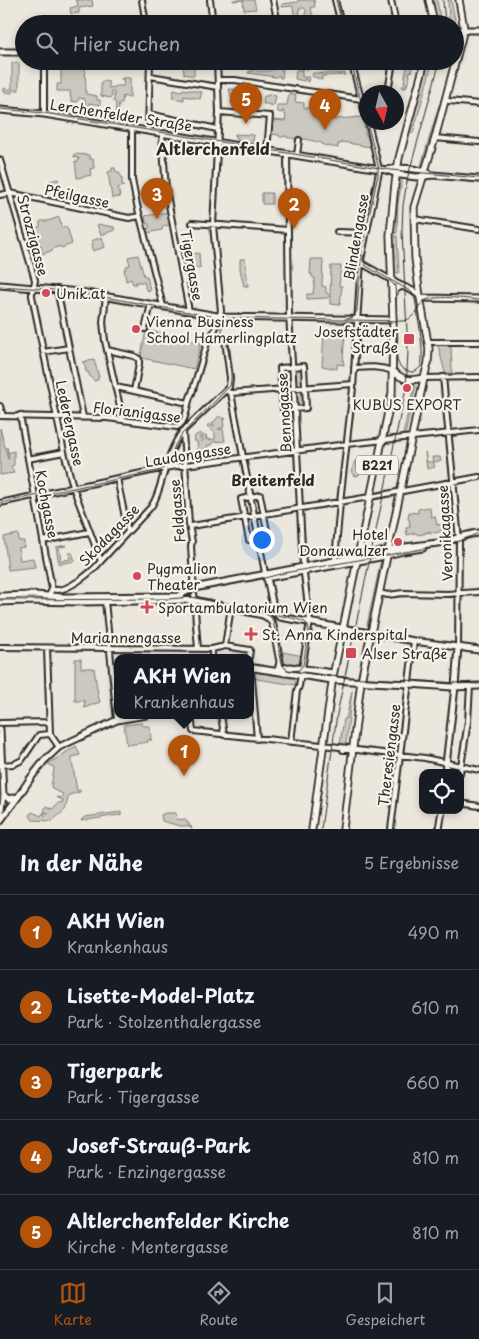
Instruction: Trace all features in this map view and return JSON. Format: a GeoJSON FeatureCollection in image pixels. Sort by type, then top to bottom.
{"type":"FeatureCollection","features":[{"type":"Feature","properties":{"kind":"main road"},"geometry":{"type":"LineString","coordinates":[[429,0],[432,15]]}},
{"type":"Feature","properties":{"kind":"main road","name":"B221"},"geometry":{"type":"LineString","coordinates":[[458,0],[461,15]]}},
{"type":"Feature","properties":{"kind":"main road"},"geometry":{"type":"LineString","coordinates":[[464,29],[479,30]]}},
{"type":"Feature","properties":{"kind":"main road"},"geometry":{"type":"LineString","coordinates":[[0,52],[15,52]]}},
{"type":"Feature","properties":{"kind":"main road","name":"B221"},"geometry":{"type":"LineString","coordinates":[[312,829],[333,673],[392,393],[390,235],[397,168],[423,70]]}},
{"type":"Feature","properties":{"kind":"main road","name":"B221"},"geometry":{"type":"LineString","coordinates":[[343,829],[361,682],[428,363],[428,342],[416,258],[414,207],[453,70]]}},
{"type":"Feature","properties":{"kind":"main road","name":"Lerchenfelder Straße"},"geometry":{"type":"LineString","coordinates":[[0,110],[44,114],[267,150],[386,170],[396,175]]}},
{"type":"Feature","properties":{"kind":"main road","name":"Lerchenfelder Straße"},"geometry":{"type":"LineString","coordinates":[[386,170],[397,168],[424,174]]}},
{"type":"Feature","properties":{"kind":"main road"},"geometry":{"type":"LineString","coordinates":[[396,175],[424,174],[479,179]]}},
{"type":"Feature","properties":{"kind":"main road"},"geometry":{"type":"LineString","coordinates":[[0,285],[57,289],[219,316],[392,320]]}},
{"type":"Feature","properties":{"kind":"main road"},"geometry":{"type":"LineString","coordinates":[[392,296],[402,286],[426,298],[479,299]]}},
{"type":"Feature","properties":{"kind":"main road"},"geometry":{"type":"LineString","coordinates":[[392,371],[403,379],[424,378]]}},
{"type":"Feature","properties":{"kind":"main road"},"geometry":{"type":"LineString","coordinates":[[0,596],[178,596],[194,588],[388,552],[445,544],[479,533]]}},
{"type":"Feature","properties":{"kind":"main road"},"geometry":{"type":"LineString","coordinates":[[303,569],[335,560],[357,559]]}},
{"type":"Feature","properties":{"kind":"main road"},"geometry":{"type":"LineString","coordinates":[[266,576],[274,612],[282,618],[414,641],[479,650]]}},
{"type":"Feature","properties":{"kind":"main road"},"geometry":{"type":"LineString","coordinates":[[0,602],[24,600],[82,602],[194,600],[231,607],[263,615],[270,619],[273,625],[282,671]]}},
{"type":"Feature","properties":{"kind":"main road"},"geometry":{"type":"LineString","coordinates":[[273,625],[278,619],[282,618]]}},
{"type":"Feature","properties":{"kind":"main road","name":"Veronikagasse"},"geometry":{"type":"LineString","coordinates":[[446,769],[456,687],[458,647]]}},
{"type":"Feature","properties":{"kind":"main road"},"geometry":{"type":"LineString","coordinates":[[282,671],[290,667],[333,673]]}},
{"type":"Feature","properties":{"kind":"main road"},"geometry":{"type":"LineString","coordinates":[[254,668],[332,680],[456,687],[479,686]]}},
{"type":"Feature","properties":{"kind":"main road"},"geometry":{"type":"LineString","coordinates":[[0,819],[44,761],[59,747],[124,719]]}},
{"type":"Feature","properties":{"kind":"main road"},"geometry":{"type":"LineString","coordinates":[[0,729],[3,795],[0,819]]}},
{"type":"Feature","properties":{"kind":"main road"},"geometry":{"type":"LineString","coordinates":[[3,795],[9,799],[18,797]]}},
{"type":"Feature","properties":{"kind":"main road"},"geometry":{"type":"LineString","coordinates":[[439,829],[441,814]]}},
{"type":"Feature","properties":{"kind":"street"},"geometry":{"type":"LineString","coordinates":[[142,0],[144,15]]}},
{"type":"Feature","properties":{"kind":"street"},"geometry":{"type":"LineString","coordinates":[[210,0],[212,15]]}},
{"type":"Feature","properties":{"kind":"street"},"geometry":{"type":"LineString","coordinates":[[273,0],[276,15]]}},
{"type":"Feature","properties":{"kind":"street"},"geometry":{"type":"LineString","coordinates":[[335,0],[339,15]]}},
{"type":"Feature","properties":{"kind":"street"},"geometry":{"type":"LineString","coordinates":[[391,0],[394,15]]}},
{"type":"Feature","properties":{"kind":"street"},"geometry":{"type":"LineString","coordinates":[[44,70],[44,114]]}},
{"type":"Feature","properties":{"kind":"street"},"geometry":{"type":"LineString","coordinates":[[148,131],[150,70]]}},
{"type":"Feature","properties":{"kind":"street"},"geometry":{"type":"LineString","coordinates":[[177,427],[181,425],[184,418],[207,343],[213,333],[221,309],[213,225],[219,112],[217,70]]}},
{"type":"Feature","properties":{"kind":"street"},"geometry":{"type":"LineString","coordinates":[[354,70],[359,85]]}},
{"type":"Feature","properties":{"kind":"street"},"geometry":{"type":"LineString","coordinates":[[389,85],[392,70]]}},
{"type":"Feature","properties":{"kind":"street"},"geometry":{"type":"LineString","coordinates":[[150,76],[218,88]]}},
{"type":"Feature","properties":{"kind":"street"},"geometry":{"type":"LineString","coordinates":[[218,80],[235,80],[359,97]]}},
{"type":"Feature","properties":{"kind":"street"},"geometry":{"type":"LineString","coordinates":[[445,100],[479,104]]}},
{"type":"Feature","properties":{"kind":"street"},"geometry":{"type":"LineString","coordinates":[[219,112],[270,116],[267,150]]}},
{"type":"Feature","properties":{"kind":"street"},"geometry":{"type":"LineString","coordinates":[[149,114],[217,129]]}},
{"type":"Feature","properties":{"kind":"street"},"geometry":{"type":"LineString","coordinates":[[132,128],[132,180],[163,306]]}},
{"type":"Feature","properties":{"kind":"street"},"geometry":{"type":"LineString","coordinates":[[370,130],[379,169]]}},
{"type":"Feature","properties":{"kind":"street","name":"Tigergasse"},"geometry":{"type":"LineString","coordinates":[[162,134],[166,188],[189,311]]}},
{"type":"Feature","properties":{"kind":"street"},"geometry":{"type":"LineString","coordinates":[[435,138],[479,142]]}},
{"type":"Feature","properties":{"kind":"street"},"geometry":{"type":"LineString","coordinates":[[297,155],[299,140]]}},
{"type":"Feature","properties":{"kind":"street","name":"Bennogasse"},"geometry":{"type":"LineString","coordinates":[[287,154],[289,318],[303,569],[310,622],[297,691],[291,742]]}},
{"type":"Feature","properties":{"kind":"street","name":"Strozzigasse"},"geometry":{"type":"LineString","coordinates":[[0,160],[35,280],[33,287]]}},
{"type":"Feature","properties":{"kind":"street","name":"Blindengasse"},"geometry":{"type":"LineString","coordinates":[[346,444],[353,384],[361,263],[379,169]]}},
{"type":"Feature","properties":{"kind":"street"},"geometry":{"type":"LineString","coordinates":[[0,195],[10,193]]}},
{"type":"Feature","properties":{"kind":"street","name":"Pfeilgasse"},"geometry":{"type":"LineString","coordinates":[[10,193],[129,218],[140,216]]}},
{"type":"Feature","properties":{"kind":"street"},"geometry":{"type":"LineString","coordinates":[[414,220],[479,229]]}},
{"type":"Feature","properties":{"kind":"street"},"geometry":{"type":"LineString","coordinates":[[192,223],[288,230]]}},
{"type":"Feature","properties":{"kind":"street"},"geometry":{"type":"LineString","coordinates":[[337,232],[366,234]]}},
{"type":"Feature","properties":{"kind":"street"},"geometry":{"type":"LineString","coordinates":[[361,263],[402,286]]}},
{"type":"Feature","properties":{"kind":"street","name":"Lederergasse"},"geometry":{"type":"LineString","coordinates":[[33,287],[31,290],[32,296],[72,487],[101,561]]}},
{"type":"Feature","properties":{"kind":"street"},"geometry":{"type":"LineString","coordinates":[[57,289],[83,417]]}},
{"type":"Feature","properties":{"kind":"street"},"geometry":{"type":"LineString","coordinates":[[106,296],[104,322],[107,350],[123,420]]}},
{"type":"Feature","properties":{"kind":"street"},"geometry":{"type":"LineString","coordinates":[[146,329],[151,304]]}},
{"type":"Feature","properties":{"kind":"street"},"geometry":{"type":"LineString","coordinates":[[213,333],[223,338],[226,347],[231,382],[226,391],[231,393],[353,384]]}},
{"type":"Feature","properties":{"kind":"street"},"geometry":{"type":"LineString","coordinates":[[428,342],[479,342]]}},
{"type":"Feature","properties":{"kind":"street"},"geometry":{"type":"LineString","coordinates":[[43,352],[69,348]]}},
{"type":"Feature","properties":{"kind":"street"},"geometry":{"type":"LineString","coordinates":[[107,350],[134,356],[138,359],[139,364],[134,391]]}},
{"type":"Feature","properties":{"kind":"street"},"geometry":{"type":"LineString","coordinates":[[304,366],[305,388],[306,408],[283,410],[280,368],[304,366]]}},
{"type":"Feature","properties":{"kind":"street"},"geometry":{"type":"LineString","coordinates":[[354,368],[374,367],[392,371]]}},
{"type":"Feature","properties":{"kind":"street","name":"Veronikagasse"},"geometry":{"type":"LineString","coordinates":[[443,377],[459,539],[458,647]]}},
{"type":"Feature","properties":{"kind":"street"},"geometry":{"type":"LineString","coordinates":[[424,378],[479,377]]}},
{"type":"Feature","properties":{"kind":"street"},"geometry":{"type":"LineString","coordinates":[[116,387],[188,403]]}},
{"type":"Feature","properties":{"kind":"street","name":"Florianigasse"},"geometry":{"type":"LineString","coordinates":[[1,416],[56,416],[123,420],[177,427],[183,432],[226,391]]}},
{"type":"Feature","properties":{"kind":"street"},"geometry":{"type":"LineString","coordinates":[[231,393],[266,576]]}},
{"type":"Feature","properties":{"kind":"street"},"geometry":{"type":"LineString","coordinates":[[0,406],[1,416]]}},
{"type":"Feature","properties":{"kind":"street","name":"Kochgasse"},"geometry":{"type":"LineString","coordinates":[[20,416],[52,590],[50,596]]}},
{"type":"Feature","properties":{"kind":"street"},"geometry":{"type":"LineString","coordinates":[[184,418],[187,428]]}},
{"type":"Feature","properties":{"kind":"street","name":"Laudongasse"},"geometry":{"type":"LineString","coordinates":[[0,503],[185,465],[346,444],[479,430]]}},
{"type":"Feature","properties":{"kind":"street","name":"Feldgasse"},"geometry":{"type":"LineString","coordinates":[[183,432],[194,588]]}},
{"type":"Feature","properties":{"kind":"street","name":"Skodagasse"},"geometry":{"type":"LineString","coordinates":[[52,590],[59,591],[67,588],[96,568],[154,504],[175,443],[183,432]]}},
{"type":"Feature","properties":{"kind":"street"},"geometry":{"type":"LineString","coordinates":[[335,560],[346,444]]}},
{"type":"Feature","properties":{"kind":"street"},"geometry":{"type":"LineString","coordinates":[[28,459],[64,452]]}},
{"type":"Feature","properties":{"kind":"street"},"geometry":{"type":"LineString","coordinates":[[159,470],[163,476]]}},
{"type":"Feature","properties":{"kind":"street"},"geometry":{"type":"LineString","coordinates":[[190,526],[300,509],[479,477]]}},
{"type":"Feature","properties":{"kind":"street"},"geometry":{"type":"LineString","coordinates":[[117,478],[128,532]]}},
{"type":"Feature","properties":{"kind":"street"},"geometry":{"type":"LineString","coordinates":[[260,496],[268,536],[249,540],[241,499],[250,497],[260,496]]}},
{"type":"Feature","properties":{"kind":"street"},"geometry":{"type":"LineString","coordinates":[[43,541],[89,532]]}},
{"type":"Feature","properties":{"kind":"street"},"geometry":{"type":"LineString","coordinates":[[194,588],[198,649]]}},
{"type":"Feature","properties":{"kind":"street"},"geometry":{"type":"LineString","coordinates":[[379,593],[388,595],[402,593],[446,594],[479,592]]}},
{"type":"Feature","properties":{"kind":"street"},"geometry":{"type":"LineString","coordinates":[[110,596],[105,601],[114,684]]}},
{"type":"Feature","properties":{"kind":"street"},"geometry":{"type":"LineString","coordinates":[[225,646],[231,607]]}},
{"type":"Feature","properties":{"kind":"street","name":"Theresiengasse"},"geometry":{"type":"LineString","coordinates":[[391,829],[414,641]]}},
{"type":"Feature","properties":{"kind":"street","name":"Mariannengasse"},"geometry":{"type":"LineString","coordinates":[[0,647],[212,649],[225,646],[250,650],[249,654]]}},
{"type":"Feature","properties":{"kind":"street"},"geometry":{"type":"LineString","coordinates":[[47,648],[50,734],[59,747]]}},
{"type":"Feature","properties":{"kind":"street"},"geometry":{"type":"LineString","coordinates":[[212,649],[212,654]]}},
{"type":"Feature","properties":{"kind":"street"},"geometry":{"type":"LineString","coordinates":[[461,769],[468,721],[470,686]]}},
{"type":"Feature","properties":{"kind":"street"},"geometry":{"type":"LineString","coordinates":[[254,703],[257,738]]}},
{"type":"Feature","properties":{"kind":"street"},"geometry":{"type":"LineString","coordinates":[[192,719],[193,731],[400,755],[447,762],[479,770]]}},
{"type":"Feature","properties":{"kind":"street"},"geometry":{"type":"LineString","coordinates":[[222,719],[224,735]]}},
{"type":"Feature","properties":{"kind":"street"},"geometry":{"type":"LineString","coordinates":[[0,723],[49,722]]}},
{"type":"Feature","properties":{"kind":"street"},"geometry":{"type":"LineString","coordinates":[[1,765],[22,760],[39,735],[50,734]]}},
{"type":"Feature","properties":{"kind":"street"},"geometry":{"type":"LineString","coordinates":[[464,804],[479,806]]}},
{"type":"Feature","properties":{"kind":"shaded area"},"geometry":{"type":"Polygon","coordinates":[[[75,0],[92,0],[93,6],[79,8],[79,13],[71,14],[70,8],[78,6],[75,0]]]}},
{"type":"Feature","properties":{"kind":"shaded area"},"geometry":{"type":"Polygon","coordinates":[[[243,0],[254,0],[256,9],[244,10],[243,0]]]}},
{"type":"Feature","properties":{"kind":"shaded area"},"geometry":{"type":"Polygon","coordinates":[[[298,0],[314,0],[315,7],[311,7],[313,15],[305,15],[306,10],[299,8],[300,15],[294,15],[293,6],[282,7],[282,4],[298,2],[298,0]]]}},
{"type":"Feature","properties":{"kind":"shaded area"},"geometry":{"type":"Polygon","coordinates":[[[432,0],[437,0],[440,15],[435,15],[432,0]]]}},
{"type":"Feature","properties":{"kind":"shaded area"},"geometry":{"type":"Polygon","coordinates":[[[448,0],[451,0],[454,15],[449,15],[448,0]]]}},
{"type":"Feature","properties":{"kind":"shaded area"},"geometry":{"type":"Polygon","coordinates":[[[12,63],[15,63],[15,70],[19,70],[19,90],[12,90],[12,93],[4,92],[4,88],[8,90],[12,88],[12,63]]]}},
{"type":"Feature","properties":{"kind":"shaded area"},"geometry":{"type":"Polygon","coordinates":[[[61,70],[85,70],[86,94],[97,96],[97,100],[100,100],[100,105],[89,103],[88,108],[91,110],[85,109],[85,99],[79,98],[77,102],[71,101],[70,91],[57,91],[57,84],[61,84],[61,70]]]}},
{"type":"Feature","properties":{"kind":"shaded area"},"geometry":{"type":"Polygon","coordinates":[[[184,70],[194,70],[194,76],[184,74],[184,70]]]}},
{"type":"Feature","properties":{"kind":"shaded area"},"geometry":{"type":"Polygon","coordinates":[[[283,70],[282,78],[279,75],[276,77],[248,73],[253,71],[283,70]]]}},
{"type":"Feature","properties":{"kind":"shaded area"},"geometry":{"type":"Polygon","coordinates":[[[296,70],[302,70],[302,77],[309,77],[308,82],[306,79],[304,81],[295,79],[296,70]]]}},
{"type":"Feature","properties":{"kind":"shaded area"},"geometry":{"type":"Polygon","coordinates":[[[406,70],[412,70],[409,72],[410,76],[406,88],[404,88],[406,83],[404,82],[406,70]]]}},
{"type":"Feature","properties":{"kind":"shaded area"},"geometry":{"type":"Polygon","coordinates":[[[426,70],[430,70],[413,133],[408,133],[426,70]]]}},
{"type":"Feature","properties":{"kind":"shaded area"},"geometry":{"type":"Polygon","coordinates":[[[313,73],[320,73],[321,75],[321,73],[338,73],[339,75],[339,73],[345,73],[345,75],[322,76],[322,80],[312,76],[313,73]]]}},
{"type":"Feature","properties":{"kind":"shaded area"},"geometry":{"type":"Polygon","coordinates":[[[122,78],[130,78],[130,98],[123,96],[122,103],[119,103],[118,117],[115,117],[116,103],[114,102],[114,92],[112,91],[111,98],[101,96],[101,82],[108,81],[109,88],[123,86],[124,80],[121,80],[122,78]]]}},
{"type":"Feature","properties":{"kind":"shaded area"},"geometry":{"type":"Polygon","coordinates":[[[174,89],[202,92],[200,99],[184,96],[184,100],[172,98],[174,89]]]}},
{"type":"Feature","properties":{"kind":"shaded area"},"geometry":{"type":"Polygon","coordinates":[[[229,89],[254,91],[254,95],[245,95],[245,100],[241,100],[241,95],[235,95],[235,103],[231,103],[229,89]]]}},
{"type":"Feature","properties":{"kind":"shaded area"},"geometry":{"type":"Polygon","coordinates":[[[269,94],[276,96],[274,105],[263,104],[264,96],[269,94]]]}},
{"type":"Feature","properties":{"kind":"shaded area"},"geometry":{"type":"Polygon","coordinates":[[[289,94],[296,95],[295,102],[304,103],[304,108],[310,108],[312,99],[311,108],[316,108],[317,102],[328,105],[328,102],[339,104],[339,109],[324,108],[324,120],[359,117],[359,130],[365,130],[370,147],[342,142],[338,144],[338,148],[305,139],[297,140],[271,134],[272,120],[285,121],[286,115],[284,111],[282,113],[278,112],[277,105],[287,105],[289,94]]]}},
{"type":"Feature","properties":{"kind":"shaded area"},"geometry":{"type":"Polygon","coordinates":[[[439,105],[423,166],[421,166],[439,105]]]}},
{"type":"Feature","properties":{"kind":"shaded area"},"geometry":{"type":"Polygon","coordinates":[[[235,134],[254,135],[253,142],[236,140],[237,136],[235,134]]]}},
{"type":"Feature","properties":{"kind":"shaded area"},"geometry":{"type":"Polygon","coordinates":[[[74,154],[89,155],[90,159],[93,159],[94,168],[90,169],[91,175],[77,178],[75,161],[78,162],[79,158],[74,157],[74,154]]]}},
{"type":"Feature","properties":{"kind":"shaded area"},"geometry":{"type":"Polygon","coordinates":[[[112,168],[119,172],[122,178],[122,185],[124,186],[118,188],[120,197],[112,198],[108,172],[112,171],[112,168]]]}},
{"type":"Feature","properties":{"kind":"shaded area"},"geometry":{"type":"Polygon","coordinates":[[[58,179],[61,193],[54,194],[50,181],[58,179]]]}},
{"type":"Feature","properties":{"kind":"shaded area"},"geometry":{"type":"Polygon","coordinates":[[[398,181],[402,181],[398,203],[397,233],[393,233],[398,181]]]}},
{"type":"Feature","properties":{"kind":"shaded area"},"geometry":{"type":"Polygon","coordinates":[[[262,193],[272,193],[272,204],[262,204],[262,193]]]}},
{"type":"Feature","properties":{"kind":"shaded area"},"geometry":{"type":"Polygon","coordinates":[[[168,212],[170,225],[163,226],[162,230],[147,233],[146,229],[149,228],[149,224],[146,223],[145,216],[168,212]]]}},
{"type":"Feature","properties":{"kind":"shaded area"},"geometry":{"type":"Polygon","coordinates":[[[59,217],[61,227],[64,228],[65,226],[68,230],[72,244],[61,248],[60,246],[43,254],[35,228],[40,227],[41,221],[48,221],[59,217]]]}},
{"type":"Feature","properties":{"kind":"shaded area"},"geometry":{"type":"Polygon","coordinates":[[[97,225],[114,227],[115,230],[101,235],[97,225]]]}},
{"type":"Feature","properties":{"kind":"shaded area"},"geometry":{"type":"Polygon","coordinates":[[[393,236],[397,236],[399,273],[394,272],[393,236]]]}},
{"type":"Feature","properties":{"kind":"shaded area"},"geometry":{"type":"Polygon","coordinates":[[[102,237],[105,247],[93,251],[91,241],[102,237]]]}},
{"type":"Feature","properties":{"kind":"shaded area"},"geometry":{"type":"Polygon","coordinates":[[[199,253],[200,268],[193,268],[190,254],[199,253]]]}},
{"type":"Feature","properties":{"kind":"shaded area"},"geometry":{"type":"Polygon","coordinates":[[[138,255],[144,276],[147,276],[150,291],[146,290],[144,282],[133,284],[131,279],[126,281],[124,269],[130,265],[128,257],[138,255]]]}},
{"type":"Feature","properties":{"kind":"shaded area"},"geometry":{"type":"Polygon","coordinates":[[[240,259],[245,259],[248,286],[244,286],[240,259]]]}},
{"type":"Feature","properties":{"kind":"shaded area"},"geometry":{"type":"Polygon","coordinates":[[[311,259],[323,259],[322,286],[326,287],[326,293],[330,295],[331,266],[341,266],[339,286],[342,286],[340,305],[330,304],[330,296],[327,298],[307,299],[307,294],[313,294],[315,278],[310,274],[311,259]]]}},
{"type":"Feature","properties":{"kind":"shaded area"},"geometry":{"type":"Polygon","coordinates":[[[146,330],[201,343],[194,369],[142,358],[146,330]]]}},
{"type":"Feature","properties":{"kind":"shaded area"},"geometry":{"type":"Polygon","coordinates":[[[324,331],[345,332],[344,365],[337,364],[337,369],[322,366],[324,331]]]}},
{"type":"Feature","properties":{"kind":"shaded area"},"geometry":{"type":"Polygon","coordinates":[[[438,345],[451,346],[452,373],[445,373],[438,345]]]}},
{"type":"Feature","properties":{"kind":"shaded area"},"geometry":{"type":"Polygon","coordinates":[[[94,360],[99,377],[98,380],[94,381],[89,372],[86,372],[85,365],[82,362],[94,360]]]}},
{"type":"Feature","properties":{"kind":"shaded area"},"geometry":{"type":"Polygon","coordinates":[[[304,366],[306,408],[283,410],[280,368],[304,366]]]}},
{"type":"Feature","properties":{"kind":"shaded area"},"geometry":{"type":"Polygon","coordinates":[[[416,385],[405,435],[404,435],[414,386],[416,385]]]}},
{"type":"Feature","properties":{"kind":"shaded area"},"geometry":{"type":"Polygon","coordinates":[[[219,416],[226,419],[223,420],[224,427],[218,429],[223,429],[225,441],[213,442],[211,445],[208,445],[207,449],[198,450],[197,441],[194,441],[195,436],[200,433],[204,436],[202,439],[201,436],[199,437],[201,442],[206,438],[206,435],[207,440],[215,439],[215,433],[207,426],[209,424],[215,426],[212,424],[219,416]]]}},
{"type":"Feature","properties":{"kind":"shaded area"},"geometry":{"type":"Polygon","coordinates":[[[0,428],[8,459],[8,453],[14,451],[14,465],[11,466],[14,473],[0,475],[0,428]]]}},
{"type":"Feature","properties":{"kind":"shaded area"},"geometry":{"type":"Polygon","coordinates":[[[425,452],[427,462],[433,462],[435,467],[427,469],[425,452]]]}},
{"type":"Feature","properties":{"kind":"shaded area"},"geometry":{"type":"Polygon","coordinates":[[[432,457],[440,457],[441,461],[433,462],[432,457]]]}},
{"type":"Feature","properties":{"kind":"shaded area"},"geometry":{"type":"Polygon","coordinates":[[[356,460],[359,460],[362,464],[360,474],[357,476],[352,472],[356,460]]]}},
{"type":"Feature","properties":{"kind":"shaded area"},"geometry":{"type":"Polygon","coordinates":[[[430,507],[431,517],[435,516],[437,525],[449,523],[451,530],[447,531],[446,529],[444,531],[442,529],[438,533],[431,533],[429,531],[429,533],[426,532],[422,535],[416,533],[407,535],[406,528],[410,527],[409,512],[418,513],[418,509],[430,507]]]}},
{"type":"Feature","properties":{"kind":"shaded area"},"geometry":{"type":"Polygon","coordinates":[[[18,534],[19,541],[24,541],[24,547],[18,548],[20,560],[33,558],[35,567],[8,570],[4,537],[18,534]]]}},
{"type":"Feature","properties":{"kind":"shaded area"},"geometry":{"type":"Polygon","coordinates":[[[66,545],[59,547],[61,561],[70,559],[69,553],[72,553],[75,561],[59,564],[56,547],[66,545]]]}},
{"type":"Feature","properties":{"kind":"shaded area"},"geometry":{"type":"Polygon","coordinates":[[[382,561],[369,626],[367,625],[382,561]]]}},
{"type":"Feature","properties":{"kind":"shaded area"},"geometry":{"type":"Polygon","coordinates":[[[283,652],[303,656],[300,666],[287,666],[284,662],[283,652]]]}},
{"type":"Feature","properties":{"kind":"shaded area"},"geometry":{"type":"Polygon","coordinates":[[[75,659],[81,659],[81,668],[94,668],[100,702],[84,708],[85,701],[75,701],[75,659]]]}},
{"type":"Feature","properties":{"kind":"shaded area"},"geometry":{"type":"Polygon","coordinates":[[[255,672],[298,678],[298,684],[257,679],[255,672]]]}},
{"type":"Feature","properties":{"kind":"shaded area"},"geometry":{"type":"Polygon","coordinates":[[[352,691],[346,745],[340,744],[344,719],[346,719],[352,691]]]}},
{"type":"Feature","properties":{"kind":"shaded area"},"geometry":{"type":"Polygon","coordinates":[[[142,723],[142,726],[150,726],[151,741],[150,739],[148,742],[127,745],[124,725],[142,723]]]}},
{"type":"Feature","properties":{"kind":"shaded area"},"geometry":{"type":"Polygon","coordinates":[[[76,746],[80,755],[72,757],[72,761],[77,791],[80,790],[80,792],[69,795],[65,810],[52,821],[33,820],[29,815],[32,812],[41,816],[45,813],[44,815],[46,816],[49,813],[44,812],[46,806],[53,809],[60,802],[62,803],[63,800],[56,797],[61,798],[63,794],[51,787],[54,767],[48,764],[76,746]]]}},
{"type":"Feature","properties":{"kind":"shaded area"},"geometry":{"type":"Polygon","coordinates":[[[121,812],[121,816],[81,821],[85,817],[121,812]]]}},
{"type":"Feature","properties":{"kind":"shaded area"},"geometry":{"type":"Polygon","coordinates":[[[176,813],[177,820],[185,819],[192,829],[187,826],[162,821],[161,815],[176,813]]]}},
{"type":"Feature","properties":{"kind":"tram line"},"geometry":{"type":"LineString","coordinates":[[336,0],[340,15]]}},
{"type":"Feature","properties":{"kind":"tram line"},"geometry":{"type":"LineString","coordinates":[[353,70],[359,93]]}},
{"type":"Feature","properties":{"kind":"tram line"},"geometry":{"type":"LineString","coordinates":[[0,109],[44,113],[391,170],[479,178]]}},
{"type":"Feature","properties":{"kind":"tram line"},"geometry":{"type":"LineString","coordinates":[[345,319],[352,318],[357,311],[362,248],[378,175],[378,165],[369,130]]}},
{"type":"Feature","properties":{"kind":"tram line"},"geometry":{"type":"LineString","coordinates":[[363,255],[366,266],[414,295],[422,351],[421,365],[416,371],[405,370],[398,363],[397,329],[387,321]]}},
{"type":"Feature","properties":{"kind":"tram line"},"geometry":{"type":"LineString","coordinates":[[389,280],[395,286],[396,300]]}},
{"type":"Feature","properties":{"kind":"tram line"},"geometry":{"type":"LineString","coordinates":[[0,286],[82,293],[221,318],[404,321],[411,318],[423,302],[434,298],[479,300]]}},
{"type":"Feature","properties":{"kind":"tram line"},"geometry":{"type":"LineString","coordinates":[[0,503],[161,470],[168,464],[175,445],[182,434],[230,386],[229,358],[222,329],[225,322],[234,318]]}},
{"type":"Feature","properties":{"kind":"tram line"},"geometry":{"type":"LineString","coordinates":[[187,596],[198,591],[284,573],[445,545],[479,533]]}},
{"type":"Feature","properties":{"kind":"tram line"},"geometry":{"type":"LineString","coordinates":[[0,600],[168,599],[192,597],[270,616],[273,621],[282,663],[290,671],[327,676],[479,684]]}},
{"type":"Feature","properties":{"kind":"tram line"},"geometry":{"type":"LineString","coordinates":[[265,612],[299,620],[308,625],[309,631],[303,665],[299,670],[292,671]]}},
{"type":"Feature","properties":{"kind":"tram line"},"geometry":{"type":"LineString","coordinates":[[0,773],[0,804]]}},
{"type":"Feature","properties":{"kind":"railway"},"geometry":{"type":"LineString","coordinates":[[443,0],[444,15]]}},
{"type":"Feature","properties":{"kind":"railway"},"geometry":{"type":"LineString","coordinates":[[321,829],[337,714],[406,388],[408,352],[402,231],[403,205],[408,176],[437,70]]}},
{"type":"Feature","properties":{"kind":"place","name":"Altlerchenfelder Kirche"},"geometry":{"type":"Point","coordinates":[246,124]}},
{"type":"Feature","properties":{"kind":"place","name":"Josef-Strauß-Park"},"geometry":{"type":"Point","coordinates":[325,130]}},
{"type":"Feature","properties":{"kind":"place","name":"Tigerpark"},"geometry":{"type":"Point","coordinates":[157,219]}},
{"type":"Feature","properties":{"kind":"place","name":"Lisette-Model-Platz"},"geometry":{"type":"Point","coordinates":[294,229]}},
{"type":"Feature","properties":{"kind":"place","name":"Unik.at"},"geometry":{"type":"Point","coordinates":[46,293]}},
{"type":"Feature","properties":{"kind":"place","name":"Vienna Business School Hamerlingplatz"},"geometry":{"type":"Point","coordinates":[136,329]}},
{"type":"Feature","properties":{"kind":"place","name":"Josefstädter Straße"},"geometry":{"type":"Point","coordinates":[409,339]}},
{"type":"Feature","properties":{"kind":"place","name":"KUBUS EXPORT"},"geometry":{"type":"Point","coordinates":[407,388]}},
{"type":"Feature","properties":{"kind":"place","name":"Hotel Donauwalzer"},"geometry":{"type":"Point","coordinates":[398,542]}},
{"type":"Feature","properties":{"kind":"place","name":"Pygmalion Theater"},"geometry":{"type":"Point","coordinates":[137,576]}},
{"type":"Feature","properties":{"kind":"place","name":"Sportambulatorium Wien"},"geometry":{"type":"Point","coordinates":[147,607]}},
{"type":"Feature","properties":{"kind":"place","name":"St. Anna Kinderspital"},"geometry":{"type":"Point","coordinates":[251,634]}},
{"type":"Feature","properties":{"kind":"place","name":"Alser Straße"},"geometry":{"type":"Point","coordinates":[351,653]}},
{"type":"Feature","properties":{"kind":"place","name":"AKH Wien"},"geometry":{"type":"Point","coordinates":[184,776]}},
{"type":"Feature","properties":{"kind":"district","name":"Altlerchenfeld"},"geometry":{"type":"Point","coordinates":[213,148]}},
{"type":"Feature","properties":{"kind":"district","name":"Breitenfeld"},"geometry":{"type":"Point","coordinates":[273,479]}}]}
